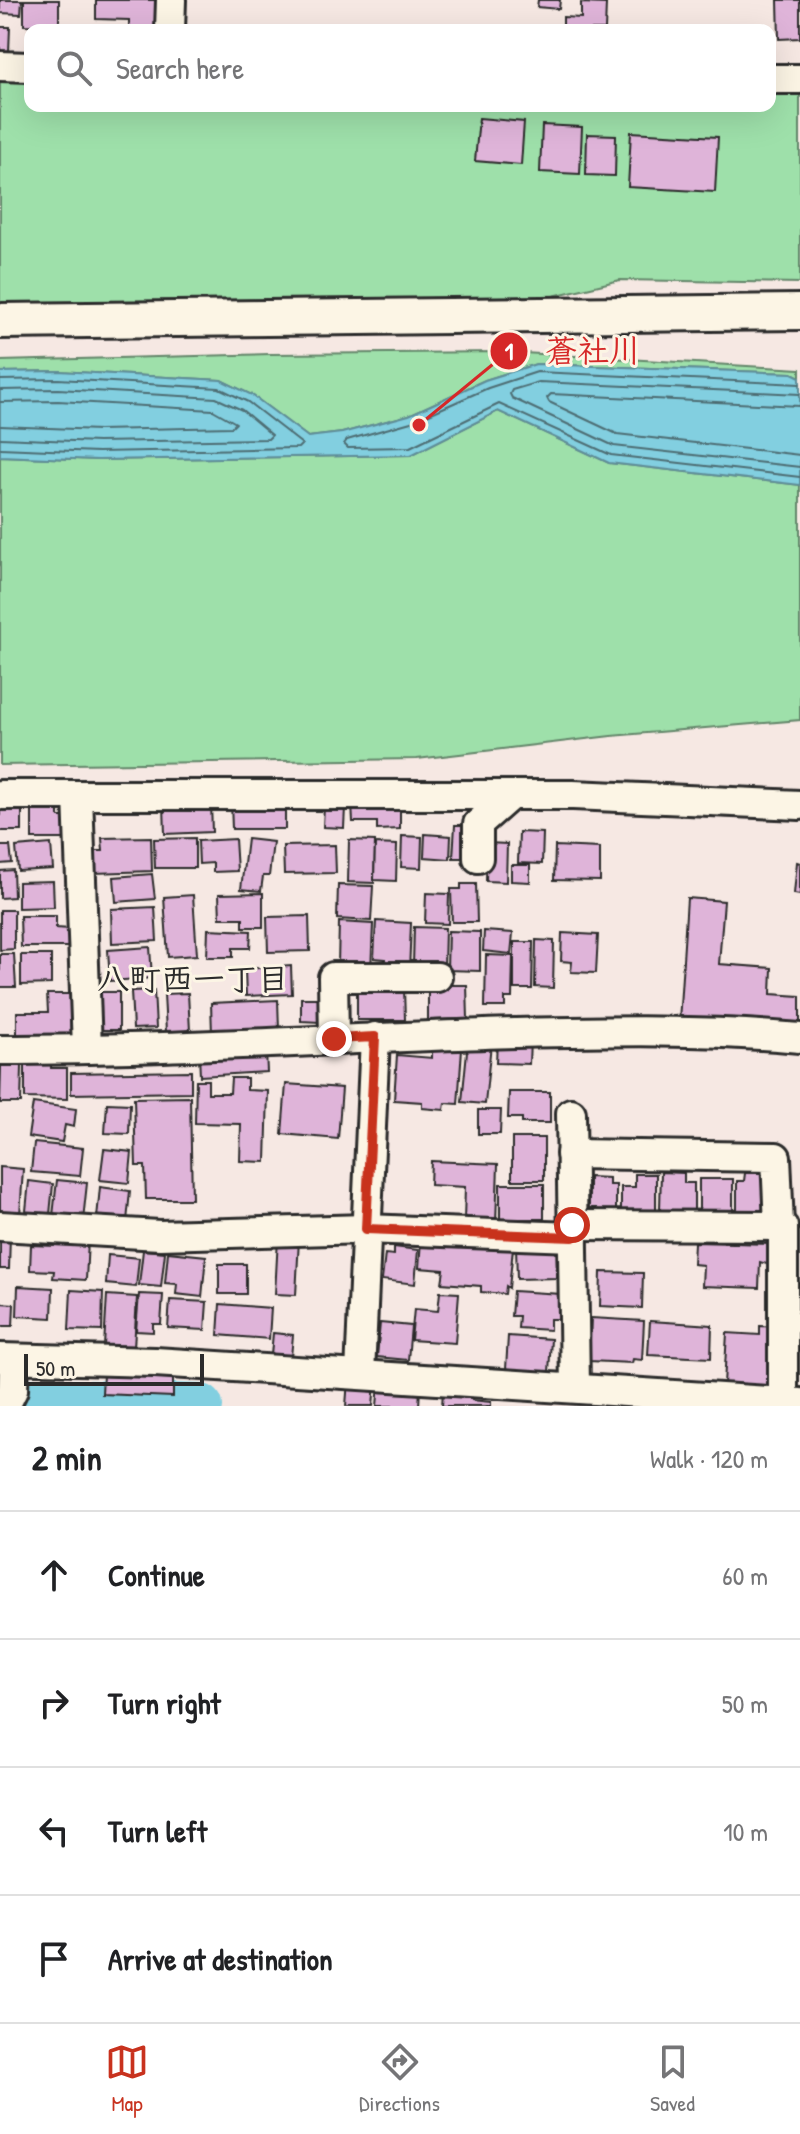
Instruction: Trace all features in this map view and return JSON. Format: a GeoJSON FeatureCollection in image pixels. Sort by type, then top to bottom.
{"type":"FeatureCollection","features":[{"type":"Feature","properties":{"kind":"street"},"geometry":{"type":"LineString","coordinates":[[170,24],[171,0]]}},
{"type":"Feature","properties":{"kind":"street"},"geometry":{"type":"LineString","coordinates":[[0,66],[24,67]]}},
{"type":"Feature","properties":{"kind":"street"},"geometry":{"type":"LineString","coordinates":[[776,79],[800,79]]}},
{"type":"Feature","properties":{"kind":"street"},"geometry":{"type":"LineString","coordinates":[[0,321],[800,312]]}},
{"type":"Feature","properties":{"kind":"street"},"geometry":{"type":"LineString","coordinates":[[0,795],[573,795],[800,805]]}},
{"type":"Feature","properties":{"kind":"street"},"geometry":{"type":"LineString","coordinates":[[78,795],[87,1049]]}},
{"type":"Feature","properties":{"kind":"street"},"geometry":{"type":"LineString","coordinates":[[478,858],[478,824],[511,795]]}},
{"type":"Feature","properties":{"kind":"street"},"geometry":{"type":"LineString","coordinates":[[334,1039],[333,977],[437,977]]}},
{"type":"Feature","properties":{"kind":"street"},"geometry":{"type":"LineString","coordinates":[[0,1050],[641,1031],[728,1031],[800,1038]]}},
{"type":"Feature","properties":{"kind":"street"},"geometry":{"type":"LineString","coordinates":[[360,1374],[375,1037]]}},
{"type":"Feature","properties":{"kind":"street"},"geometry":{"type":"LineString","coordinates":[[571,1113],[575,1388]]}},
{"type":"Feature","properties":{"kind":"street"},"geometry":{"type":"LineString","coordinates":[[5,1406],[13,1390],[7,1359],[155,1362],[791,1400],[787,1227],[776,1157],[571,1154]]}},
{"type":"Feature","properties":{"kind":"street"},"geometry":{"type":"LineString","coordinates":[[0,1226],[160,1235],[366,1229],[572,1231],[787,1227]]}},
{"type":"Feature","properties":{"kind":"green space"},"geometry":{"type":"Polygon","coordinates":[[[0,73],[24,74],[24,112],[776,112],[776,90],[800,91],[800,283],[620,280],[536,300],[0,308],[0,73]]]}},
{"type":"Feature","properties":{"kind":"green space"},"geometry":{"type":"Polygon","coordinates":[[[506,352],[800,369],[800,377],[792,373],[536,364],[485,380],[409,415],[342,433],[308,437],[252,395],[221,380],[58,371],[0,372],[0,361],[506,352]]]}},
{"type":"Feature","properties":{"kind":"green space"},"geometry":{"type":"Polygon","coordinates":[[[498,411],[609,463],[800,485],[800,720],[611,736],[417,759],[0,765],[0,456],[98,460],[411,455],[498,411]]]}},
{"type":"Feature","properties":{"kind":"water"},"geometry":{"type":"Polygon","coordinates":[[[536,364],[792,373],[800,377],[800,485],[609,463],[498,411],[411,455],[98,460],[0,456],[0,372],[58,371],[221,380],[252,395],[308,437],[342,433],[409,415],[485,380],[536,364]]]}},
{"type":"Feature","properties":{"kind":"building"},"geometry":{"type":"Polygon","coordinates":[[[0,0],[22,0],[21,14],[0,13],[0,0]]]}},
{"type":"Feature","properties":{"kind":"building"},"geometry":{"type":"Polygon","coordinates":[[[24,0],[59,0],[59,24],[24,24],[24,0]]]}},
{"type":"Feature","properties":{"kind":"building"},"geometry":{"type":"Polygon","coordinates":[[[96,0],[162,0],[161,24],[129,24],[129,20],[96,19],[96,0]]]}},
{"type":"Feature","properties":{"kind":"building"},"geometry":{"type":"Polygon","coordinates":[[[538,0],[560,0],[559,9],[537,7],[538,0]]]}},
{"type":"Feature","properties":{"kind":"building"},"geometry":{"type":"Polygon","coordinates":[[[778,0],[800,0],[800,38],[779,39],[778,0]]]}},
{"type":"Feature","properties":{"kind":"building"},"geometry":{"type":"Polygon","coordinates":[[[581,3],[606,4],[605,24],[563,24],[563,17],[581,18],[581,3]]]}},
{"type":"Feature","properties":{"kind":"building"},"geometry":{"type":"Polygon","coordinates":[[[0,27],[10,27],[9,52],[0,52],[0,27]]]}},
{"type":"Feature","properties":{"kind":"building"},"geometry":{"type":"Polygon","coordinates":[[[479,118],[524,122],[521,165],[475,161],[479,118]]]}},
{"type":"Feature","properties":{"kind":"building"},"geometry":{"type":"Polygon","coordinates":[[[542,125],[582,127],[580,174],[540,172],[542,125]]]}},
{"type":"Feature","properties":{"kind":"building"},"geometry":{"type":"Polygon","coordinates":[[[631,132],[718,137],[715,192],[628,187],[631,132]]]}},
{"type":"Feature","properties":{"kind":"building"},"geometry":{"type":"Polygon","coordinates":[[[587,134],[616,135],[615,176],[586,175],[587,134]]]}},
{"type":"Feature","properties":{"kind":"building"},"geometry":{"type":"Polygon","coordinates":[[[285,801],[285,829],[232,829],[231,802],[285,801]]]}},
{"type":"Feature","properties":{"kind":"building"},"geometry":{"type":"Polygon","coordinates":[[[211,803],[212,832],[165,834],[164,805],[211,803]]]}},
{"type":"Feature","properties":{"kind":"building"},"geometry":{"type":"Polygon","coordinates":[[[352,804],[400,804],[400,829],[377,830],[377,822],[353,822],[352,804]]]}},
{"type":"Feature","properties":{"kind":"building"},"geometry":{"type":"Polygon","coordinates":[[[324,806],[345,807],[344,828],[323,827],[324,806]]]}},
{"type":"Feature","properties":{"kind":"building"},"geometry":{"type":"Polygon","coordinates":[[[59,807],[59,817],[71,817],[71,839],[32,839],[32,808],[59,807]]]}},
{"type":"Feature","properties":{"kind":"building"},"geometry":{"type":"Polygon","coordinates":[[[0,808],[22,808],[22,831],[0,831],[0,808]]]}},
{"type":"Feature","properties":{"kind":"building"},"geometry":{"type":"Polygon","coordinates":[[[455,825],[471,825],[469,858],[453,858],[455,825]]]}},
{"type":"Feature","properties":{"kind":"building"},"geometry":{"type":"Polygon","coordinates":[[[519,832],[543,833],[542,864],[518,863],[519,832]]]}},
{"type":"Feature","properties":{"kind":"building"},"geometry":{"type":"Polygon","coordinates":[[[425,834],[451,836],[450,859],[424,857],[425,834]]]}},
{"type":"Feature","properties":{"kind":"building"},"geometry":{"type":"Polygon","coordinates":[[[402,836],[422,837],[421,868],[401,867],[402,836]]]}},
{"type":"Feature","properties":{"kind":"building"},"geometry":{"type":"Polygon","coordinates":[[[151,837],[152,871],[94,873],[93,851],[103,851],[102,838],[151,837]]]}},
{"type":"Feature","properties":{"kind":"building"},"geometry":{"type":"Polygon","coordinates":[[[195,838],[195,868],[155,868],[154,839],[195,838]]]}},
{"type":"Feature","properties":{"kind":"building"},"geometry":{"type":"Polygon","coordinates":[[[235,839],[237,871],[213,872],[213,863],[199,864],[198,841],[235,839]]]}},
{"type":"Feature","properties":{"kind":"building"},"geometry":{"type":"Polygon","coordinates":[[[247,839],[273,842],[269,876],[263,876],[261,891],[241,889],[247,839]]]}},
{"type":"Feature","properties":{"kind":"building"},"geometry":{"type":"Polygon","coordinates":[[[349,840],[375,841],[374,883],[348,882],[349,840]]]}},
{"type":"Feature","properties":{"kind":"building"},"geometry":{"type":"Polygon","coordinates":[[[487,843],[507,844],[506,882],[486,881],[487,843]]]}},
{"type":"Feature","properties":{"kind":"building"},"geometry":{"type":"Polygon","coordinates":[[[51,844],[53,869],[18,871],[16,847],[51,844]]]}},
{"type":"Feature","properties":{"kind":"building"},"geometry":{"type":"Polygon","coordinates":[[[375,844],[397,845],[396,881],[374,880],[375,844]]]}},
{"type":"Feature","properties":{"kind":"building"},"geometry":{"type":"Polygon","coordinates":[[[335,845],[336,873],[284,874],[283,846],[335,845]]]}},
{"type":"Feature","properties":{"kind":"building"},"geometry":{"type":"Polygon","coordinates":[[[0,846],[10,846],[12,863],[0,864],[0,846]]]}},
{"type":"Feature","properties":{"kind":"building"},"geometry":{"type":"Polygon","coordinates":[[[555,846],[600,848],[600,881],[554,880],[555,846]]]}},
{"type":"Feature","properties":{"kind":"building"},"geometry":{"type":"Polygon","coordinates":[[[797,862],[800,863],[800,895],[794,894],[797,862]]]}},
{"type":"Feature","properties":{"kind":"building"},"geometry":{"type":"Polygon","coordinates":[[[511,865],[530,865],[530,882],[511,881],[511,865]]]}},
{"type":"Feature","properties":{"kind":"building"},"geometry":{"type":"Polygon","coordinates":[[[13,870],[14,897],[0,898],[0,871],[13,870]]]}},
{"type":"Feature","properties":{"kind":"building"},"geometry":{"type":"Polygon","coordinates":[[[152,874],[155,899],[116,902],[114,877],[152,874]]]}},
{"type":"Feature","properties":{"kind":"building"},"geometry":{"type":"Polygon","coordinates":[[[53,881],[54,907],[18,908],[18,882],[53,881]]]}},
{"type":"Feature","properties":{"kind":"building"},"geometry":{"type":"Polygon","coordinates":[[[461,884],[476,884],[477,922],[452,922],[451,889],[461,889],[461,884]]]}},
{"type":"Feature","properties":{"kind":"building"},"geometry":{"type":"Polygon","coordinates":[[[338,885],[373,886],[371,921],[337,919],[338,885]]]}},
{"type":"Feature","properties":{"kind":"building"},"geometry":{"type":"Polygon","coordinates":[[[263,893],[263,927],[243,927],[243,918],[220,918],[219,894],[263,893]]]}},
{"type":"Feature","properties":{"kind":"building"},"geometry":{"type":"Polygon","coordinates":[[[426,893],[449,894],[448,924],[425,923],[426,893]]]}},
{"type":"Feature","properties":{"kind":"building"},"geometry":{"type":"Polygon","coordinates":[[[193,895],[197,955],[168,957],[164,897],[193,895]]]}},
{"type":"Feature","properties":{"kind":"building"},"geometry":{"type":"Polygon","coordinates":[[[687,898],[724,901],[719,964],[772,968],[771,994],[800,996],[800,1031],[679,1022],[687,898]]]}},
{"type":"Feature","properties":{"kind":"building"},"geometry":{"type":"Polygon","coordinates":[[[155,907],[157,941],[112,943],[111,909],[155,907]]]}},
{"type":"Feature","properties":{"kind":"building"},"geometry":{"type":"Polygon","coordinates":[[[0,910],[14,910],[14,949],[0,950],[0,910]]]}},
{"type":"Feature","properties":{"kind":"building"},"geometry":{"type":"Polygon","coordinates":[[[20,916],[56,916],[56,928],[70,929],[70,947],[21,947],[20,916]]]}},
{"type":"Feature","properties":{"kind":"building"},"geometry":{"type":"Polygon","coordinates":[[[309,916],[310,951],[268,952],[267,917],[309,916]]]}},
{"type":"Feature","properties":{"kind":"building"},"geometry":{"type":"Polygon","coordinates":[[[376,921],[411,923],[409,971],[385,970],[385,959],[374,958],[376,921]]]}},
{"type":"Feature","properties":{"kind":"building"},"geometry":{"type":"Polygon","coordinates":[[[339,922],[373,924],[371,971],[338,965],[339,922]]]}},
{"type":"Feature","properties":{"kind":"building"},"geometry":{"type":"Polygon","coordinates":[[[414,927],[445,928],[444,967],[413,966],[414,927]]]}},
{"type":"Feature","properties":{"kind":"building"},"geometry":{"type":"Polygon","coordinates":[[[208,929],[251,931],[250,948],[233,948],[233,957],[207,957],[208,929]]]}},
{"type":"Feature","properties":{"kind":"building"},"geometry":{"type":"Polygon","coordinates":[[[448,931],[480,932],[480,971],[447,970],[448,931]]]}},
{"type":"Feature","properties":{"kind":"building"},"geometry":{"type":"Polygon","coordinates":[[[484,931],[513,933],[511,954],[483,951],[484,931]]]}},
{"type":"Feature","properties":{"kind":"building"},"geometry":{"type":"Polygon","coordinates":[[[562,933],[598,935],[596,973],[571,972],[572,962],[561,961],[562,933]]]}},
{"type":"Feature","properties":{"kind":"building"},"geometry":{"type":"Polygon","coordinates":[[[536,940],[554,941],[553,988],[535,987],[536,940]]]}},
{"type":"Feature","properties":{"kind":"building"},"geometry":{"type":"Polygon","coordinates":[[[514,942],[533,942],[532,989],[514,989],[514,942]]]}},
{"type":"Feature","properties":{"kind":"building"},"geometry":{"type":"Polygon","coordinates":[[[150,947],[152,978],[110,981],[108,950],[150,947]]]}},
{"type":"Feature","properties":{"kind":"building"},"geometry":{"type":"Polygon","coordinates":[[[0,954],[14,954],[16,987],[0,987],[0,954]]]}},
{"type":"Feature","properties":{"kind":"building"},"geometry":{"type":"Polygon","coordinates":[[[21,955],[51,955],[51,984],[21,985],[21,955]]]}},
{"type":"Feature","properties":{"kind":"building"},"geometry":{"type":"Polygon","coordinates":[[[486,955],[513,956],[512,998],[505,998],[505,1007],[485,1007],[486,955]]]}},
{"type":"Feature","properties":{"kind":"building"},"geometry":{"type":"Polygon","coordinates":[[[291,966],[292,994],[246,996],[245,969],[291,966]]]}},
{"type":"Feature","properties":{"kind":"building"},"geometry":{"type":"Polygon","coordinates":[[[428,985],[467,985],[468,1019],[428,1020],[428,985]]]}},
{"type":"Feature","properties":{"kind":"building"},"geometry":{"type":"Polygon","coordinates":[[[404,988],[405,1020],[357,1020],[357,989],[404,988]]]}},
{"type":"Feature","properties":{"kind":"building"},"geometry":{"type":"Polygon","coordinates":[[[154,990],[156,1028],[133,1029],[131,991],[154,990]]]}},
{"type":"Feature","properties":{"kind":"building"},"geometry":{"type":"Polygon","coordinates":[[[95,992],[119,992],[119,1030],[95,1030],[95,992]]]}},
{"type":"Feature","properties":{"kind":"building"},"geometry":{"type":"Polygon","coordinates":[[[188,993],[190,1031],[166,1032],[164,994],[188,993]]]}},
{"type":"Feature","properties":{"kind":"building"},"geometry":{"type":"Polygon","coordinates":[[[47,994],[70,994],[71,1042],[17,1043],[17,1012],[48,1012],[47,994]]]}},
{"type":"Feature","properties":{"kind":"building"},"geometry":{"type":"Polygon","coordinates":[[[301,998],[320,998],[320,1022],[301,1021],[301,998]]]}},
{"type":"Feature","properties":{"kind":"building"},"geometry":{"type":"Polygon","coordinates":[[[278,1000],[279,1030],[212,1034],[211,1003],[278,1000]]]}},
{"type":"Feature","properties":{"kind":"building"},"geometry":{"type":"Polygon","coordinates":[[[497,1040],[530,1040],[529,1064],[496,1063],[497,1040]]]}},
{"type":"Feature","properties":{"kind":"building"},"geometry":{"type":"Polygon","coordinates":[[[468,1041],[491,1043],[485,1104],[462,1102],[468,1041]]]}},
{"type":"Feature","properties":{"kind":"building"},"geometry":{"type":"Polygon","coordinates":[[[432,1047],[462,1049],[458,1104],[445,1103],[444,1110],[422,1108],[422,1102],[394,1100],[397,1055],[432,1058],[432,1047]]]}},
{"type":"Feature","properties":{"kind":"building"},"geometry":{"type":"Polygon","coordinates":[[[266,1051],[267,1072],[200,1076],[199,1054],[266,1051]]]}},
{"type":"Feature","properties":{"kind":"building"},"geometry":{"type":"Polygon","coordinates":[[[25,1058],[51,1058],[51,1068],[67,1068],[67,1099],[25,1098],[25,1058]]]}},
{"type":"Feature","properties":{"kind":"building"},"geometry":{"type":"Polygon","coordinates":[[[1,1066],[22,1066],[21,1103],[0,1103],[1,1066]]]}},
{"type":"Feature","properties":{"kind":"building"},"geometry":{"type":"Polygon","coordinates":[[[191,1071],[191,1092],[71,1094],[71,1073],[191,1071]]]}},
{"type":"Feature","properties":{"kind":"building"},"geometry":{"type":"Polygon","coordinates":[[[231,1078],[247,1078],[247,1090],[268,1091],[266,1162],[240,1161],[241,1124],[195,1123],[196,1080],[208,1080],[208,1093],[230,1093],[231,1078]]]}},
{"type":"Feature","properties":{"kind":"building"},"geometry":{"type":"Polygon","coordinates":[[[286,1084],[342,1088],[338,1139],[282,1134],[286,1084]]]}},
{"type":"Feature","properties":{"kind":"building"},"geometry":{"type":"Polygon","coordinates":[[[509,1092],[550,1092],[550,1123],[522,1123],[522,1118],[508,1118],[509,1092]]]}},
{"type":"Feature","properties":{"kind":"building"},"geometry":{"type":"Polygon","coordinates":[[[190,1097],[192,1199],[146,1199],[145,1166],[136,1166],[134,1098],[190,1097]]]}},
{"type":"Feature","properties":{"kind":"building"},"geometry":{"type":"Polygon","coordinates":[[[33,1103],[76,1109],[74,1127],[65,1125],[62,1142],[28,1137],[33,1103]]]}},
{"type":"Feature","properties":{"kind":"building"},"geometry":{"type":"Polygon","coordinates":[[[107,1103],[130,1104],[129,1134],[105,1133],[107,1103]]]}},
{"type":"Feature","properties":{"kind":"building"},"geometry":{"type":"Polygon","coordinates":[[[478,1110],[501,1110],[500,1134],[478,1134],[478,1110]]]}},
{"type":"Feature","properties":{"kind":"building"},"geometry":{"type":"Polygon","coordinates":[[[512,1138],[544,1138],[544,1180],[512,1180],[512,1138]]]}},
{"type":"Feature","properties":{"kind":"building"},"geometry":{"type":"Polygon","coordinates":[[[34,1143],[83,1148],[80,1176],[31,1172],[34,1143]]]}},
{"type":"Feature","properties":{"kind":"building"},"geometry":{"type":"Polygon","coordinates":[[[104,1149],[132,1152],[129,1183],[100,1180],[104,1149]]]}},
{"type":"Feature","properties":{"kind":"building"},"geometry":{"type":"Polygon","coordinates":[[[431,1161],[498,1164],[496,1223],[464,1221],[465,1187],[430,1185],[431,1161]]]}},
{"type":"Feature","properties":{"kind":"building"},"geometry":{"type":"Polygon","coordinates":[[[0,1167],[23,1169],[20,1215],[0,1214],[0,1167]]]}},
{"type":"Feature","properties":{"kind":"building"},"geometry":{"type":"Polygon","coordinates":[[[661,1172],[684,1173],[684,1183],[694,1183],[694,1211],[660,1210],[661,1172]]]}},
{"type":"Feature","properties":{"kind":"building"},"geometry":{"type":"Polygon","coordinates":[[[745,1173],[769,1173],[768,1214],[737,1212],[737,1181],[744,1181],[745,1173]]]}},
{"type":"Feature","properties":{"kind":"building"},"geometry":{"type":"Polygon","coordinates":[[[635,1174],[656,1174],[656,1211],[621,1210],[621,1187],[635,1187],[635,1174]]]}},
{"type":"Feature","properties":{"kind":"building"},"geometry":{"type":"Polygon","coordinates":[[[589,1177],[609,1178],[609,1185],[616,1185],[616,1214],[596,1214],[596,1208],[589,1208],[589,1177]]]}},
{"type":"Feature","properties":{"kind":"building"},"geometry":{"type":"Polygon","coordinates":[[[699,1179],[733,1179],[733,1210],[699,1210],[699,1179]]]}},
{"type":"Feature","properties":{"kind":"building"},"geometry":{"type":"Polygon","coordinates":[[[57,1180],[87,1183],[83,1220],[53,1216],[57,1180]]]}},
{"type":"Feature","properties":{"kind":"building"},"geometry":{"type":"Polygon","coordinates":[[[29,1181],[53,1184],[49,1224],[25,1221],[29,1181]]]}},
{"type":"Feature","properties":{"kind":"building"},"geometry":{"type":"Polygon","coordinates":[[[500,1184],[544,1184],[544,1219],[500,1219],[500,1184]]]}},
{"type":"Feature","properties":{"kind":"building"},"geometry":{"type":"Polygon","coordinates":[[[100,1187],[130,1191],[127,1221],[97,1218],[100,1187]]]}},
{"type":"Feature","properties":{"kind":"building"},"geometry":{"type":"Polygon","coordinates":[[[0,1235],[10,1235],[9,1269],[0,1269],[0,1235]]]}},
{"type":"Feature","properties":{"kind":"building"},"geometry":{"type":"Polygon","coordinates":[[[55,1238],[88,1240],[86,1280],[53,1278],[54,1271],[30,1270],[31,1245],[54,1246],[55,1238]]]}},
{"type":"Feature","properties":{"kind":"building"},"geometry":{"type":"Polygon","coordinates":[[[278,1238],[299,1239],[296,1295],[275,1294],[278,1238]]]}},
{"type":"Feature","properties":{"kind":"building"},"geometry":{"type":"Polygon","coordinates":[[[421,1240],[513,1248],[509,1288],[506,1286],[505,1294],[481,1292],[481,1286],[442,1283],[444,1270],[419,1268],[421,1240]]]}},
{"type":"Feature","properties":{"kind":"building"},"geometry":{"type":"Polygon","coordinates":[[[694,1242],[771,1244],[770,1265],[760,1262],[759,1288],[702,1286],[703,1265],[693,1264],[694,1242]]]}},
{"type":"Feature","properties":{"kind":"building"},"geometry":{"type":"Polygon","coordinates":[[[556,1245],[557,1278],[517,1279],[516,1246],[556,1245]]]}},
{"type":"Feature","properties":{"kind":"building"},"geometry":{"type":"Polygon","coordinates":[[[394,1247],[418,1250],[415,1284],[382,1280],[385,1254],[394,1255],[394,1247]]]}},
{"type":"Feature","properties":{"kind":"building"},"geometry":{"type":"Polygon","coordinates":[[[143,1250],[165,1252],[161,1287],[139,1285],[143,1250]]]}},
{"type":"Feature","properties":{"kind":"building"},"geometry":{"type":"Polygon","coordinates":[[[168,1252],[206,1256],[202,1297],[176,1294],[177,1284],[165,1283],[168,1252]]]}},
{"type":"Feature","properties":{"kind":"building"},"geometry":{"type":"Polygon","coordinates":[[[108,1255],[139,1258],[136,1287],[106,1284],[108,1255]]]}},
{"type":"Feature","properties":{"kind":"building"},"geometry":{"type":"Polygon","coordinates":[[[219,1264],[246,1264],[246,1294],[219,1294],[219,1264]]]}},
{"type":"Feature","properties":{"kind":"building"},"geometry":{"type":"Polygon","coordinates":[[[601,1272],[643,1273],[642,1308],[600,1306],[601,1272]]]}},
{"type":"Feature","properties":{"kind":"building"},"geometry":{"type":"Polygon","coordinates":[[[18,1286],[53,1288],[52,1318],[17,1316],[18,1286]]]}},
{"type":"Feature","properties":{"kind":"building"},"geometry":{"type":"Polygon","coordinates":[[[71,1290],[103,1292],[102,1331],[69,1330],[71,1290]]]}},
{"type":"Feature","properties":{"kind":"building"},"geometry":{"type":"Polygon","coordinates":[[[513,1291],[561,1294],[559,1319],[550,1319],[550,1330],[518,1328],[519,1316],[511,1316],[513,1291]]]}},
{"type":"Feature","properties":{"kind":"building"},"geometry":{"type":"Polygon","coordinates":[[[440,1292],[459,1293],[455,1343],[411,1340],[414,1309],[438,1311],[440,1292]]]}},
{"type":"Feature","properties":{"kind":"building"},"geometry":{"type":"Polygon","coordinates":[[[139,1294],[163,1295],[161,1324],[153,1324],[153,1332],[136,1331],[139,1294]]]}},
{"type":"Feature","properties":{"kind":"building"},"geometry":{"type":"Polygon","coordinates":[[[107,1295],[137,1297],[134,1348],[104,1346],[107,1295]]]}},
{"type":"Feature","properties":{"kind":"building"},"geometry":{"type":"Polygon","coordinates":[[[170,1300],[207,1302],[205,1330],[168,1328],[170,1300]]]}},
{"type":"Feature","properties":{"kind":"building"},"geometry":{"type":"Polygon","coordinates":[[[0,1303],[14,1304],[13,1326],[0,1326],[0,1303]]]}},
{"type":"Feature","properties":{"kind":"building"},"geometry":{"type":"Polygon","coordinates":[[[220,1304],[271,1308],[269,1339],[218,1335],[220,1304]]]}},
{"type":"Feature","properties":{"kind":"building"},"geometry":{"type":"Polygon","coordinates":[[[788,1307],[800,1307],[800,1341],[787,1341],[788,1307]]]}},
{"type":"Feature","properties":{"kind":"building"},"geometry":{"type":"Polygon","coordinates":[[[591,1318],[644,1321],[642,1360],[633,1359],[632,1363],[589,1361],[591,1318]]]}},
{"type":"Feature","properties":{"kind":"building"},"geometry":{"type":"Polygon","coordinates":[[[650,1321],[712,1325],[711,1358],[648,1355],[650,1321]]]}},
{"type":"Feature","properties":{"kind":"building"},"geometry":{"type":"Polygon","coordinates":[[[380,1323],[411,1326],[408,1360],[377,1357],[380,1323]]]}},
{"type":"Feature","properties":{"kind":"building"},"geometry":{"type":"Polygon","coordinates":[[[760,1326],[777,1327],[774,1387],[724,1384],[727,1333],[760,1335],[760,1326]]]}},
{"type":"Feature","properties":{"kind":"building"},"geometry":{"type":"Polygon","coordinates":[[[273,1333],[293,1335],[291,1357],[271,1355],[273,1333]]]}},
{"type":"Feature","properties":{"kind":"building"},"geometry":{"type":"Polygon","coordinates":[[[508,1336],[551,1339],[549,1372],[506,1369],[508,1336]]]}},
{"type":"Feature","properties":{"kind":"building"},"geometry":{"type":"Polygon","coordinates":[[[103,1374],[173,1377],[173,1397],[102,1394],[103,1374]]]}},
{"type":"Feature","properties":{"kind":"building"},"geometry":{"type":"Polygon","coordinates":[[[348,1380],[375,1382],[373,1406],[346,1406],[348,1380]]]}},
{"type":"Feature","properties":{"kind":"building"},"geometry":{"type":"Polygon","coordinates":[[[379,1385],[420,1389],[419,1406],[377,1406],[379,1385]]]}},
{"type":"Feature","properties":{"kind":"building"},"geometry":{"type":"Polygon","coordinates":[[[443,1391],[472,1394],[472,1400],[491,1402],[491,1406],[442,1406],[443,1391]]]}},
{"type":"Feature","properties":{"kind":"waterway"},"geometry":{"type":"LineString","coordinates":[[0,1399],[201,1406]]}},
{"type":"Feature","properties":{"kind":"place","name":"蒼社川"},"geometry":{"type":"Point","coordinates":[419,425]}},
{"type":"Feature","properties":{"kind":"district","name":"八町西一丁目"},"geometry":{"type":"Point","coordinates":[193,978]}},
{"type":"Feature","properties":{"kind":"route"},"geometry":{"type":"LineString","coordinates":[[334,1039],[375,1037],[366,1229],[573,1237],[572,1225]]}}]}
